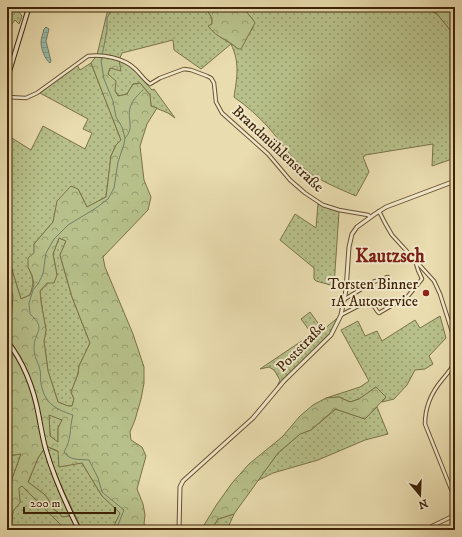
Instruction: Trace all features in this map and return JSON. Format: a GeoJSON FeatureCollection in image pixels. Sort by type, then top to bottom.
{"type":"FeatureCollection","features":[{"type":"Feature","properties":{"kind":"main road"},"geometry":{"type":"LineString","coordinates":[[7,79],[29,7]]}},
{"type":"Feature","properties":{"kind":"main road"},"geometry":{"type":"LineString","coordinates":[[7,341],[24,365],[29,377],[46,449],[58,485],[79,530]]}},
{"type":"Feature","properties":{"kind":"street","name":"Brandmühlenstraße"},"geometry":{"type":"LineString","coordinates":[[7,97],[26,98],[38,93],[88,56],[105,56],[119,60],[130,65],[150,84],[160,78],[184,69],[191,70],[211,78],[214,83],[216,102],[222,114],[268,154],[290,180],[305,193],[323,205],[339,210],[368,215],[370,217]]}},
{"type":"Feature","properties":{"kind":"street","name":"Poststraße"},"geometry":{"type":"LineString","coordinates":[[179,530],[180,487],[183,481],[253,418],[284,381],[331,335],[341,315],[345,299],[349,248],[352,234],[357,227],[379,211],[415,195],[455,181]]}},
{"type":"Feature","properties":{"kind":"street"},"geometry":{"type":"LineString","coordinates":[[379,211],[389,230],[434,280],[455,341]]}},
{"type":"Feature","properties":{"kind":"street"},"geometry":{"type":"LineString","coordinates":[[341,315],[370,301],[377,312],[381,312],[408,296],[422,279],[415,259]]}},
{"type":"Feature","properties":{"kind":"street"},"geometry":{"type":"LineString","coordinates":[[345,299],[373,282],[388,277]]}},
{"type":"Feature","properties":{"kind":"street"},"geometry":{"type":"LineString","coordinates":[[455,362],[438,385],[430,400],[425,415],[425,424],[455,499]]}},
{"type":"Feature","properties":{"kind":"street"},"geometry":{"type":"LineString","coordinates":[[426,530],[455,515]]}},
{"type":"Feature","properties":{"kind":"green space"},"geometry":{"type":"Polygon","coordinates":[[[7,7],[21,7],[18,11],[22,16],[19,24],[15,20],[7,30],[7,7]]]}},
{"type":"Feature","properties":{"kind":"green space"},"geometry":{"type":"Polygon","coordinates":[[[110,7],[205,7],[212,18],[212,24],[209,26],[212,30],[238,49],[253,28],[252,18],[245,12],[243,7],[431,7],[430,10],[438,15],[455,36],[455,158],[432,166],[433,144],[365,155],[363,157],[369,172],[356,196],[315,177],[290,154],[257,115],[234,97],[237,64],[231,44],[201,69],[174,50],[173,40],[122,53],[119,60],[129,64],[152,90],[154,89],[175,118],[168,113],[151,106],[150,95],[140,83],[133,84],[127,94],[119,96],[115,91],[108,74],[110,68],[97,55],[107,13],[110,7]]]}},
{"type":"Feature","properties":{"kind":"green space"},"geometry":{"type":"Polygon","coordinates":[[[205,7],[243,7],[255,23],[241,49],[238,49],[219,36],[208,26],[212,24],[212,18],[205,7]]]}},
{"type":"Feature","properties":{"kind":"green space"},"geometry":{"type":"Polygon","coordinates":[[[431,7],[455,7],[455,36],[438,15],[430,10],[431,7]]]}},
{"type":"Feature","properties":{"kind":"green space"},"geometry":{"type":"Polygon","coordinates":[[[97,55],[119,60],[121,71],[110,68],[108,74],[116,81],[115,91],[118,96],[127,94],[133,84],[140,83],[150,95],[151,106],[157,108],[147,124],[140,146],[144,180],[151,197],[148,210],[103,257],[105,267],[133,334],[144,367],[144,383],[141,399],[130,432],[131,440],[142,447],[146,456],[137,489],[143,504],[145,515],[144,524],[150,530],[112,530],[120,513],[102,496],[82,463],[59,467],[58,451],[46,446],[38,458],[28,482],[44,494],[54,510],[62,517],[70,516],[77,530],[66,530],[22,486],[19,488],[20,503],[13,511],[11,530],[7,530],[7,487],[11,482],[21,454],[7,456],[7,338],[9,335],[7,331],[7,323],[11,322],[13,296],[7,274],[7,240],[11,244],[10,262],[21,299],[30,295],[34,285],[32,275],[28,267],[28,258],[34,253],[34,244],[53,222],[57,201],[71,186],[78,189],[87,207],[106,197],[111,156],[116,145],[121,140],[91,63],[97,55]],[[59,238],[53,254],[57,275],[54,283],[47,283],[40,291],[46,330],[44,341],[48,371],[58,402],[72,406],[74,399],[71,392],[78,374],[79,366],[90,343],[72,297],[60,255],[66,241],[59,238]],[[49,415],[50,436],[58,442],[58,428],[62,420],[49,415]]]}},
{"type":"Feature","properties":{"kind":"green space"},"geometry":{"type":"Polygon","coordinates":[[[91,63],[121,140],[116,145],[111,156],[106,197],[87,207],[78,189],[58,201],[53,222],[34,244],[35,253],[28,267],[33,281],[32,287],[30,295],[21,299],[10,262],[11,244],[7,240],[7,135],[31,150],[43,126],[85,149],[92,133],[83,129],[88,119],[40,93],[77,65],[80,70],[91,63]]]}},
{"type":"Feature","properties":{"kind":"green space"},"geometry":{"type":"Polygon","coordinates":[[[318,204],[339,212],[334,286],[316,281],[314,279],[314,268],[280,240],[295,214],[316,228],[318,204]]]}},
{"type":"Feature","properties":{"kind":"green space"},"geometry":{"type":"Polygon","coordinates":[[[59,238],[66,241],[60,255],[72,297],[90,343],[79,366],[78,374],[71,392],[74,399],[72,406],[58,402],[48,371],[44,341],[46,330],[40,291],[57,275],[53,254],[59,238]]]}},
{"type":"Feature","properties":{"kind":"green space"},"geometry":{"type":"Polygon","coordinates":[[[310,312],[323,330],[341,315],[331,335],[275,391],[280,380],[274,370],[269,367],[260,369],[312,334],[301,319],[310,312]]]}},
{"type":"Feature","properties":{"kind":"green space"},"geometry":{"type":"Polygon","coordinates":[[[440,316],[446,338],[429,356],[433,364],[425,369],[415,370],[407,385],[394,399],[382,402],[386,397],[376,387],[359,399],[350,402],[339,397],[326,398],[360,387],[369,381],[341,330],[358,321],[365,336],[377,331],[382,341],[415,320],[420,328],[440,316]]]}},
{"type":"Feature","properties":{"kind":"green space"},"geometry":{"type":"Polygon","coordinates":[[[376,387],[386,397],[365,419],[335,409],[311,430],[300,434],[278,453],[234,514],[218,519],[211,530],[201,530],[232,483],[249,464],[282,437],[300,416],[313,405],[326,398],[339,397],[350,402],[359,399],[376,387]]]}},
{"type":"Feature","properties":{"kind":"green space"},"geometry":{"type":"Polygon","coordinates":[[[377,407],[388,434],[365,440],[318,460],[273,473],[257,481],[278,453],[300,434],[311,430],[336,409],[365,419],[377,407]]]}},
{"type":"Feature","properties":{"kind":"green space"},"geometry":{"type":"Polygon","coordinates":[[[49,414],[62,420],[58,428],[58,443],[50,436],[49,414]]]}},
{"type":"Feature","properties":{"kind":"green space"},"geometry":{"type":"Polygon","coordinates":[[[46,446],[82,463],[102,496],[121,513],[112,530],[82,530],[58,478],[46,446]]]}},
{"type":"Feature","properties":{"kind":"green space"},"geometry":{"type":"Polygon","coordinates":[[[44,450],[55,483],[70,516],[62,517],[54,510],[44,494],[28,482],[38,458],[44,450]]]}},
{"type":"Feature","properties":{"kind":"green space"},"geometry":{"type":"Polygon","coordinates":[[[21,454],[11,482],[7,487],[7,456],[21,454]]]}},
{"type":"Feature","properties":{"kind":"green space"},"geometry":{"type":"Polygon","coordinates":[[[22,486],[66,530],[11,530],[13,511],[20,502],[18,487],[22,486]]]}},
{"type":"Feature","properties":{"kind":"green space"},"geometry":{"type":"Polygon","coordinates":[[[234,514],[227,530],[211,530],[218,519],[234,514]]]}},
{"type":"Feature","properties":{"kind":"shaded area"},"geometry":{"type":"Polygon","coordinates":[[[46,27],[49,29],[46,41],[51,61],[50,63],[45,57],[41,45],[42,36],[46,27]]]}},
{"type":"Feature","properties":{"kind":"waterway"},"geometry":{"type":"LineString","coordinates":[[113,7],[107,18],[107,30],[101,61],[104,79],[113,101],[116,117],[122,127],[125,138],[118,162],[114,188],[108,199],[68,225],[54,239],[46,253],[43,274],[33,290],[29,303],[30,314],[38,323],[39,327],[34,351],[40,370],[42,390],[51,404],[56,408],[73,415],[67,447],[64,452],[72,458],[89,460],[98,478],[102,492],[124,510],[116,530]]}},
{"type":"Feature","properties":{"kind":"waterway"},"geometry":{"type":"LineString","coordinates":[[449,7],[455,14]]}},
{"type":"Feature","properties":{"kind":"waterway"},"geometry":{"type":"LineString","coordinates":[[125,138],[130,131],[129,112],[131,105],[135,98],[143,90]]}},
{"type":"Feature","properties":{"kind":"place","name":"Torsten Binner 1A Autoservice"},"geometry":{"type":"Point","coordinates":[426,293]}},
{"type":"Feature","properties":{"kind":"district","name":"Kautzsch"},"geometry":{"type":"Point","coordinates":[390,256]}}]}
